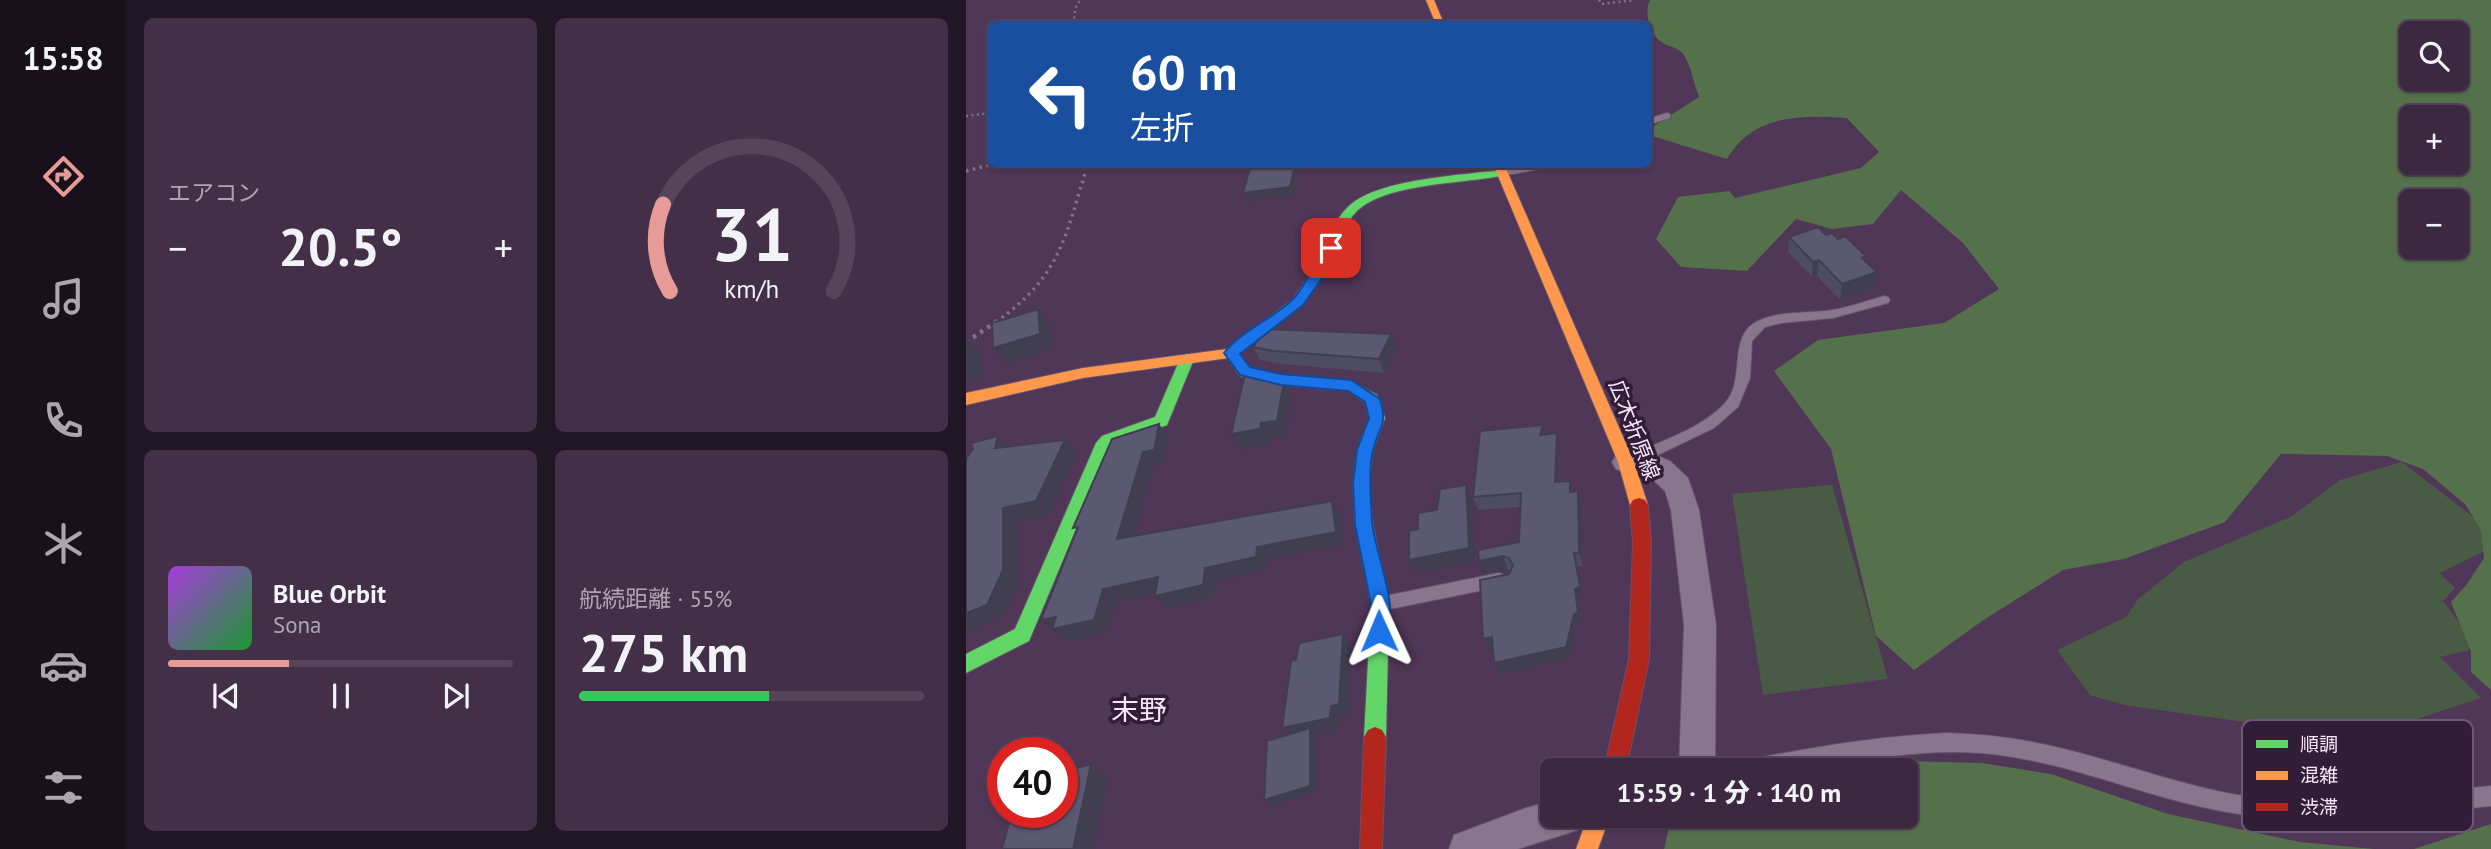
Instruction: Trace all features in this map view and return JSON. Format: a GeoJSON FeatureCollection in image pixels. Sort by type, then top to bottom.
{"type":"FeatureCollection","features":[{"type":"Feature","properties":{"kind":"street"},"geometry":{"type":"LineString","coordinates":[[1430,0],[1439,21]]}},
{"type":"Feature","properties":{"kind":"street"},"geometry":{"type":"LineString","coordinates":[[966,399],[1083,373],[1231,353],[1298,302],[1321,270],[1340,226],[1353,207],[1389,190],[1500,169]]}},
{"type":"Feature","properties":{"kind":"street","name":"広木折原線"},"geometry":{"type":"LineString","coordinates":[[1500,169],[1632,460],[1639,500],[1642,542],[1639,659],[1628,723],[1618,758]]}},
{"type":"Feature","properties":{"kind":"street"},"geometry":{"type":"LineString","coordinates":[[1231,353],[1245,372],[1281,380],[1351,386],[1372,399],[1377,418],[1365,450],[1361,484],[1364,525],[1380,604],[1371,849]]}},
{"type":"Feature","properties":{"kind":"street"},"geometry":{"type":"LineString","coordinates":[[966,664],[1022,635],[1102,447],[1108,440],[1161,421],[1187,359]]}},
{"type":"Feature","properties":{"kind":"street"},"geometry":{"type":"LineString","coordinates":[[1632,460],[1660,469],[1678,486],[1685,510],[1700,625],[1697,758]]}},
{"type":"Feature","properties":{"kind":"street"},"geometry":{"type":"LineString","coordinates":[[1468,849],[1540,823]]}},
{"type":"Feature","properties":{"kind":"street"},"geometry":{"type":"LineString","coordinates":[[1587,849],[1595,828]]}},
{"type":"Feature","properties":{"kind":"lane"},"geometry":{"type":"LineString","coordinates":[[1652,121],[1667,116]]}},
{"type":"Feature","properties":{"kind":"lane"},"geometry":{"type":"LineString","coordinates":[[1632,460],[1709,424],[1733,403],[1743,378],[1746,340],[1761,324],[1781,318],[1833,314],[1884,300]]}},
{"type":"Feature","properties":{"kind":"lane"},"geometry":{"type":"LineString","coordinates":[[1380,604],[1507,579]]}},
{"type":"Feature","properties":{"kind":"lane"},"geometry":{"type":"LineString","coordinates":[[1804,758],[1832,752],[1935,743],[2009,746],[2075,761],[2135,781],[2242,804]]}},
{"type":"Feature","properties":{"kind":"lane"},"geometry":{"type":"LineString","coordinates":[[2473,798],[2491,796]]}},
{"type":"Feature","properties":{"kind":"path"},"geometry":{"type":"LineString","coordinates":[[1074,21],[1075,9],[1080,0]]}},
{"type":"Feature","properties":{"kind":"path"},"geometry":{"type":"LineString","coordinates":[[1599,0],[1601,4],[1635,0]]}},
{"type":"Feature","properties":{"kind":"path"},"geometry":{"type":"LineString","coordinates":[[966,116],[987,113]]}},
{"type":"Feature","properties":{"kind":"path"},"geometry":{"type":"LineString","coordinates":[[966,171],[987,166]]}},
{"type":"Feature","properties":{"kind":"path"},"geometry":{"type":"LineString","coordinates":[[966,342],[1026,297],[1050,272],[1064,241],[1087,168]]}},
{"type":"Feature","properties":{"kind":"green space"},"geometry":{"type":"Polygon","coordinates":[[[1650,0],[2491,0],[2491,690],[2471,672],[2471,651],[2451,602],[2484,558],[2481,530],[2465,504],[2423,469],[2387,456],[2281,454],[2225,522],[2124,559],[2063,570],[1982,621],[1914,670],[1876,636],[1831,449],[1774,371],[1818,340],[1944,323],[1999,289],[1963,243],[1901,190],[1873,224],[1832,229],[1796,219],[1747,271],[1681,267],[1656,239],[1678,197],[1729,191],[1735,198],[1861,168],[1879,152],[1847,118],[1796,118],[1764,125],[1738,144],[1727,159],[1652,136],[1652,127],[1699,97],[1684,55],[1660,41],[1652,30],[1652,21],[1649,21],[1650,0]]]}},
{"type":"Feature","properties":{"kind":"green space"},"geometry":{"type":"Polygon","coordinates":[[[2402,462],[2481,523],[2489,549],[2440,573],[2455,588],[2443,601],[2478,648],[2440,657],[2481,698],[2414,720],[2242,722],[2124,705],[2090,695],[2057,650],[2126,617],[2138,599],[2184,562],[2292,516],[2340,480],[2402,462]]]}},
{"type":"Feature","properties":{"kind":"green space"},"geometry":{"type":"Polygon","coordinates":[[[1832,485],[1888,679],[1763,695],[1732,494],[1832,485]]]}},
{"type":"Feature","properties":{"kind":"green space"},"geometry":{"type":"Polygon","coordinates":[[[1918,761],[1982,763],[2051,774],[2168,814],[2242,830],[2242,832],[2300,842],[2374,849],[1664,849],[1669,828],[1918,828],[1918,761]]]}},
{"type":"Feature","properties":{"kind":"green space"},"geometry":{"type":"Polygon","coordinates":[[[2491,824],[2491,849],[2414,849],[2473,832],[2491,824]]]}},
{"type":"Feature","properties":{"kind":"building"},"geometry":{"type":"Polygon","coordinates":[[[1250,168],[1294,168],[1290,187],[1243,193],[1250,168]]]}},
{"type":"Feature","properties":{"kind":"building"},"geometry":{"type":"Polygon","coordinates":[[[1818,227],[1826,235],[1832,233],[1838,239],[1845,236],[1866,256],[1862,258],[1877,272],[1842,284],[1819,260],[1813,262],[1789,237],[1818,227]]]}},
{"type":"Feature","properties":{"kind":"building"},"geometry":{"type":"Polygon","coordinates":[[[1038,309],[1040,334],[993,348],[992,323],[1038,309]]]}},
{"type":"Feature","properties":{"kind":"building"},"geometry":{"type":"Polygon","coordinates":[[[1266,329],[1391,334],[1379,359],[1253,347],[1266,329]]]}},
{"type":"Feature","properties":{"kind":"building"},"geometry":{"type":"Polygon","coordinates":[[[1245,374],[1284,381],[1277,421],[1261,423],[1260,429],[1231,434],[1245,374]]]}},
{"type":"Feature","properties":{"kind":"building"},"geometry":{"type":"Polygon","coordinates":[[[1159,424],[1154,450],[1143,452],[1117,539],[1332,501],[1336,532],[1257,547],[1256,557],[1205,568],[1203,585],[1155,596],[1158,577],[1103,589],[1094,620],[1052,629],[1056,617],[1041,620],[1078,527],[1073,528],[1112,439],[1159,424]]]}},
{"type":"Feature","properties":{"kind":"building"},"geometry":{"type":"Polygon","coordinates":[[[1543,425],[1540,435],[1557,433],[1555,482],[1570,481],[1570,492],[1578,491],[1579,553],[1574,553],[1580,587],[1575,589],[1578,613],[1574,614],[1566,647],[1494,663],[1492,637],[1483,639],[1480,580],[1509,574],[1513,565],[1509,558],[1503,556],[1479,561],[1478,550],[1519,542],[1521,493],[1473,497],[1480,431],[1543,425]]]}},
{"type":"Feature","properties":{"kind":"building"},"geometry":{"type":"Polygon","coordinates":[[[998,436],[995,448],[1065,440],[1036,501],[1003,508],[1003,570],[987,605],[966,613],[966,462],[973,449],[971,443],[998,436]]]}},
{"type":"Feature","properties":{"kind":"building"},"geometry":{"type":"Polygon","coordinates":[[[1466,485],[1469,548],[1409,560],[1409,531],[1418,529],[1418,513],[1437,510],[1440,489],[1466,485]]]}},
{"type":"Feature","properties":{"kind":"building"},"geometry":{"type":"Polygon","coordinates":[[[1343,634],[1339,704],[1331,706],[1330,718],[1282,728],[1291,661],[1296,660],[1299,643],[1343,634]]]}},
{"type":"Feature","properties":{"kind":"building"},"geometry":{"type":"Polygon","coordinates":[[[1310,728],[1310,786],[1264,800],[1267,741],[1310,728]]]}},
{"type":"Feature","properties":{"kind":"building"},"geometry":{"type":"Polygon","coordinates":[[[1091,764],[1078,825],[1078,768],[1091,764]]]}},
{"type":"Feature","properties":{"kind":"building"},"geometry":{"type":"Polygon","coordinates":[[[1008,828],[1077,828],[1073,849],[1002,849],[1008,828]]]}},
{"type":"Feature","properties":{"kind":"traffic: fast"},"geometry":{"type":"LineString","coordinates":[[1325,262],[1343,221],[1352,209],[1363,201],[1400,188],[1502,173]]}},
{"type":"Feature","properties":{"kind":"traffic: fast"},"geometry":{"type":"LineString","coordinates":[[1231,353],[1245,372],[1281,380],[1351,386],[1372,399],[1377,418],[1365,450],[1361,484],[1364,525],[1380,604],[1375,737]]}},
{"type":"Feature","properties":{"kind":"traffic: fast"},"geometry":{"type":"LineString","coordinates":[[966,664],[1022,635],[1102,447],[1108,440],[1161,421],[1187,359]]}},
{"type":"Feature","properties":{"kind":"traffic: slow"},"geometry":{"type":"LineString","coordinates":[[1430,0],[1439,21]]}},
{"type":"Feature","properties":{"kind":"traffic: slow"},"geometry":{"type":"LineString","coordinates":[[1500,168],[1626,462],[1639,505]]}},
{"type":"Feature","properties":{"kind":"traffic: slow"},"geometry":{"type":"LineString","coordinates":[[966,399],[1083,373],[1231,353],[1298,302],[1325,262]]}},
{"type":"Feature","properties":{"kind":"traffic: slow"},"geometry":{"type":"LineString","coordinates":[[1587,849],[1595,828]]}},
{"type":"Feature","properties":{"kind":"traffic: jam"},"geometry":{"type":"LineString","coordinates":[[1618,758],[1639,659],[1642,542],[1639,505]]}},
{"type":"Feature","properties":{"kind":"traffic: jam"},"geometry":{"type":"LineString","coordinates":[[1371,849],[1375,737]]}},
{"type":"Feature","properties":{"kind":"district","name":"末野"},"geometry":{"type":"Point","coordinates":[1139,710]}},
{"type":"Feature","properties":{"kind":"route"},"geometry":{"type":"LineString","coordinates":[[1331,248],[1321,270],[1298,302],[1231,353],[1245,372],[1281,380],[1351,386],[1372,399],[1377,418],[1365,450],[1361,484],[1364,525],[1380,604],[1379,631]]}}]}
